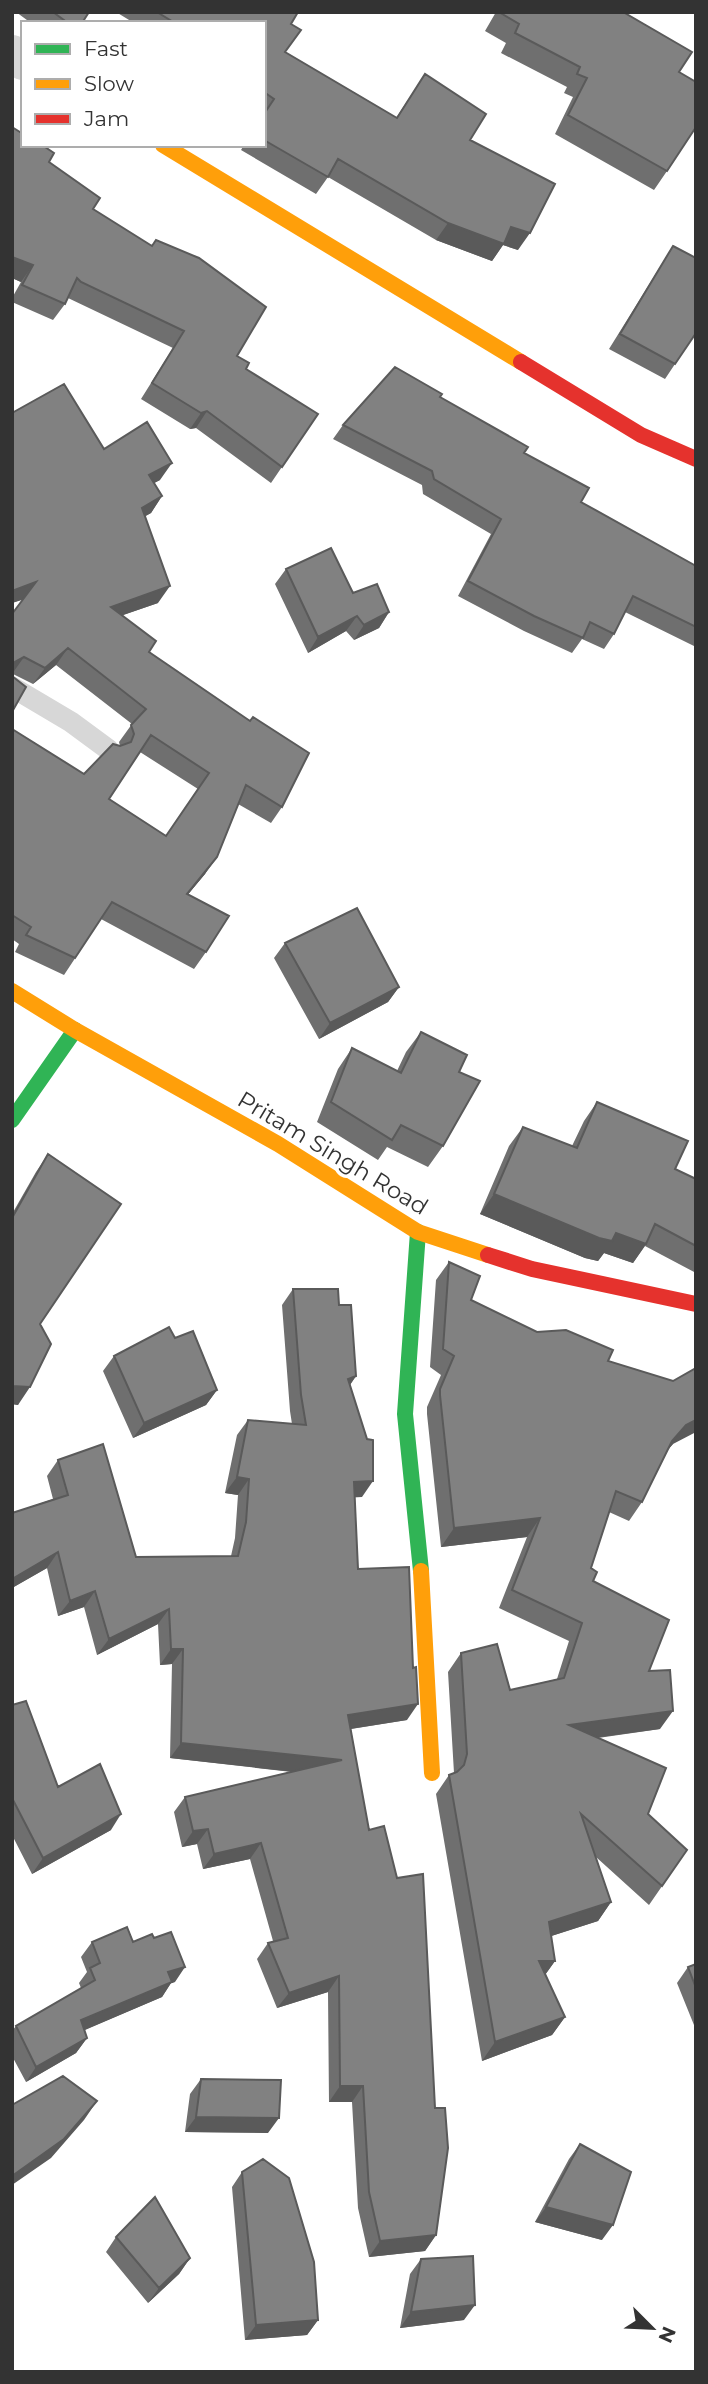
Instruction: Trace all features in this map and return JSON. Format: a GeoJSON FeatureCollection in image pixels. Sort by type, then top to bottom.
{"type":"FeatureCollection","features":[{"type":"Feature","properties":{"kind":"street"},"geometry":{"type":"LineString","coordinates":[[166,147],[642,435],[696,459]]}},
{"type":"Feature","properties":{"kind":"street","name":"Pritam Singh Road"},"geometry":{"type":"LineString","coordinates":[[12,990],[75,1030],[278,1144],[418,1233],[532,1269],[696,1304]]}},
{"type":"Feature","properties":{"kind":"street"},"geometry":{"type":"LineString","coordinates":[[12,1120],[75,1030]]}},
{"type":"Feature","properties":{"kind":"street"},"geometry":{"type":"LineString","coordinates":[[418,1233],[405,1414],[421,1569],[432,1773]]}},
{"type":"Feature","properties":{"kind":"lane"},"geometry":{"type":"LineString","coordinates":[[12,687],[71,722],[108,750]]}},
{"type":"Feature","properties":{"kind":"building"},"geometry":{"type":"Polygon","coordinates":[[[53,12],[89,12],[83,21],[65,21],[53,12]]]}},
{"type":"Feature","properties":{"kind":"building"},"geometry":{"type":"Polygon","coordinates":[[[157,12],[298,12],[291,24],[301,30],[285,52],[397,118],[425,74],[486,114],[470,140],[555,184],[530,233],[511,227],[504,244],[448,223],[338,159],[328,177],[266,141],[266,111],[274,99],[266,93],[266,21],[172,21],[157,12]]]}},
{"type":"Feature","properties":{"kind":"building"},"geometry":{"type":"Polygon","coordinates":[[[499,12],[623,12],[692,52],[679,72],[696,82],[696,127],[667,171],[568,115],[587,78],[577,74],[580,67],[515,33],[519,24],[499,12]]]}},
{"type":"Feature","properties":{"kind":"building"},"geometry":{"type":"Polygon","coordinates":[[[12,127],[21,133],[21,147],[45,147],[54,153],[49,162],[100,198],[93,209],[152,246],[156,240],[199,258],[266,307],[237,356],[249,363],[246,369],[318,414],[282,467],[207,411],[201,413],[152,383],[184,331],[77,278],[65,304],[22,285],[33,265],[12,257],[12,127]]]}},
{"type":"Feature","properties":{"kind":"building"},"geometry":{"type":"Polygon","coordinates":[[[673,246],[696,258],[696,333],[675,364],[620,334],[673,246]]]}},
{"type":"Feature","properties":{"kind":"building"},"geometry":{"type":"Polygon","coordinates":[[[395,367],[442,394],[440,397],[528,447],[524,453],[589,488],[581,502],[696,566],[696,627],[633,596],[614,634],[590,622],[583,638],[468,581],[501,519],[434,479],[432,471],[343,425],[395,367]]]}},
{"type":"Feature","properties":{"kind":"building"},"geometry":{"type":"Polygon","coordinates":[[[64,384],[104,449],[147,422],[172,463],[149,475],[162,496],[142,508],[170,586],[111,607],[156,641],[149,652],[250,721],[253,717],[309,753],[282,807],[246,785],[217,857],[187,894],[229,916],[206,952],[112,902],[75,958],[26,935],[31,927],[12,915],[12,729],[84,774],[113,744],[120,746],[131,742],[134,734],[131,725],[146,709],[68,648],[45,668],[24,657],[12,665],[12,614],[36,582],[12,591],[12,413],[64,384]],[[151,735],[109,799],[166,836],[209,773],[151,735]]]}},
{"type":"Feature","properties":{"kind":"building"},"geometry":{"type":"Polygon","coordinates":[[[331,548],[353,593],[377,584],[389,612],[364,625],[357,616],[318,637],[286,569],[331,548]]]}},
{"type":"Feature","properties":{"kind":"building"},"geometry":{"type":"Polygon","coordinates":[[[12,676],[26,687],[12,712],[12,676]]]}},
{"type":"Feature","properties":{"kind":"building"},"geometry":{"type":"Polygon","coordinates":[[[357,908],[399,987],[330,1023],[285,943],[357,908]]]}},
{"type":"Feature","properties":{"kind":"building"},"geometry":{"type":"Polygon","coordinates":[[[421,1032],[467,1055],[459,1072],[480,1081],[443,1146],[401,1125],[392,1140],[331,1102],[352,1048],[401,1073],[421,1032]]]}},
{"type":"Feature","properties":{"kind":"building"},"geometry":{"type":"Polygon","coordinates":[[[597,1102],[688,1141],[675,1169],[696,1179],[696,1246],[655,1224],[646,1244],[616,1233],[612,1241],[599,1238],[494,1194],[523,1127],[577,1148],[597,1102]]]}},
{"type":"Feature","properties":{"kind":"building"},"geometry":{"type":"Polygon","coordinates":[[[48,1154],[121,1204],[40,1324],[51,1344],[30,1387],[12,1386],[12,1218],[48,1154]]]}},
{"type":"Feature","properties":{"kind":"building"},"geometry":{"type":"Polygon","coordinates":[[[449,1262],[480,1276],[471,1300],[537,1332],[566,1330],[613,1350],[608,1361],[673,1381],[696,1368],[696,1420],[686,1425],[672,1441],[642,1502],[616,1491],[591,1568],[597,1572],[593,1581],[669,1620],[649,1671],[670,1670],[673,1711],[569,1725],[666,1768],[648,1814],[687,1850],[662,1886],[581,1814],[611,1902],[549,1922],[555,1961],[539,1961],[565,2017],[495,2042],[449,1775],[464,1765],[467,1754],[461,1653],[497,1644],[510,1690],[564,1678],[582,1623],[512,1590],[540,1518],[454,1528],[440,1395],[454,1356],[443,1349],[449,1262]]]}},
{"type":"Feature","properties":{"kind":"building"},"geometry":{"type":"Polygon","coordinates":[[[293,1289],[338,1289],[339,1305],[351,1305],[356,1376],[348,1379],[367,1439],[373,1440],[373,1481],[354,1482],[358,1569],[409,1567],[413,1668],[416,1667],[418,1704],[348,1715],[369,1830],[384,1826],[397,1878],[423,1874],[435,2108],[445,2108],[448,2148],[436,2235],[380,2241],[369,2192],[363,2086],[340,2086],[339,1976],[289,1993],[268,1943],[288,1938],[261,1843],[214,1854],[208,1829],[193,1831],[185,1797],[342,1760],[181,1743],[183,1649],[171,1649],[169,1609],[109,1639],[95,1591],[70,1601],[58,1552],[12,1579],[12,1513],[68,1495],[58,1460],[103,1444],[136,1557],[238,1556],[246,1522],[249,1479],[237,1477],[248,1420],[306,1425],[301,1395],[293,1289]]]}},
{"type":"Feature","properties":{"kind":"building"},"geometry":{"type":"Polygon","coordinates":[[[169,1327],[175,1338],[193,1331],[217,1390],[144,1423],[114,1356],[169,1327]]]}},
{"type":"Feature","properties":{"kind":"building"},"geometry":{"type":"Polygon","coordinates":[[[26,1701],[58,1787],[100,1764],[121,1814],[43,1858],[12,1798],[12,1705],[26,1701]]]}},
{"type":"Feature","properties":{"kind":"building"},"geometry":{"type":"Polygon","coordinates":[[[127,1927],[133,1942],[152,1934],[154,1938],[171,1932],[185,1967],[168,1972],[172,1982],[81,2020],[87,2038],[36,2067],[16,2026],[95,1980],[90,1968],[100,1963],[92,1942],[127,1927]]]}},
{"type":"Feature","properties":{"kind":"building"},"geometry":{"type":"Polygon","coordinates":[[[696,1964],[696,1988],[688,1967],[696,1964]]]}},
{"type":"Feature","properties":{"kind":"building"},"geometry":{"type":"Polygon","coordinates":[[[63,2076],[97,2101],[64,2139],[12,2176],[12,2105],[63,2076]]]}},
{"type":"Feature","properties":{"kind":"building"},"geometry":{"type":"Polygon","coordinates":[[[201,2079],[281,2080],[279,2118],[196,2117],[201,2079]]]}},
{"type":"Feature","properties":{"kind":"building"},"geometry":{"type":"Polygon","coordinates":[[[580,2144],[631,2172],[613,2225],[546,2207],[580,2144]]]}},
{"type":"Feature","properties":{"kind":"building"},"geometry":{"type":"Polygon","coordinates":[[[263,2159],[289,2178],[314,2262],[318,2320],[256,2325],[242,2172],[263,2159]]]}},
{"type":"Feature","properties":{"kind":"building"},"geometry":{"type":"Polygon","coordinates":[[[155,2197],[190,2258],[159,2288],[116,2237],[155,2197]]]}},
{"type":"Feature","properties":{"kind":"building"},"geometry":{"type":"Polygon","coordinates":[[[473,2256],[475,2305],[411,2312],[421,2259],[473,2256]]]}},
{"type":"Feature","properties":{"kind":"traffic: fast"},"geometry":{"type":"LineString","coordinates":[[12,1120],[75,1030]]}},
{"type":"Feature","properties":{"kind":"traffic: fast"},"geometry":{"type":"LineString","coordinates":[[418,1232],[405,1414],[421,1571]]}},
{"type":"Feature","properties":{"kind":"traffic: slow"},"geometry":{"type":"LineString","coordinates":[[166,147],[521,362]]}},
{"type":"Feature","properties":{"kind":"traffic: slow"},"geometry":{"type":"LineString","coordinates":[[12,991],[75,1030],[278,1144],[418,1232],[488,1255]]}},
{"type":"Feature","properties":{"kind":"traffic: slow"},"geometry":{"type":"LineString","coordinates":[[421,1571],[432,1773]]}},
{"type":"Feature","properties":{"kind":"traffic: jam"},"geometry":{"type":"LineString","coordinates":[[521,362],[641,435],[696,459]]}},
{"type":"Feature","properties":{"kind":"traffic: jam"},"geometry":{"type":"LineString","coordinates":[[488,1255],[532,1269],[696,1304]]}}]}
